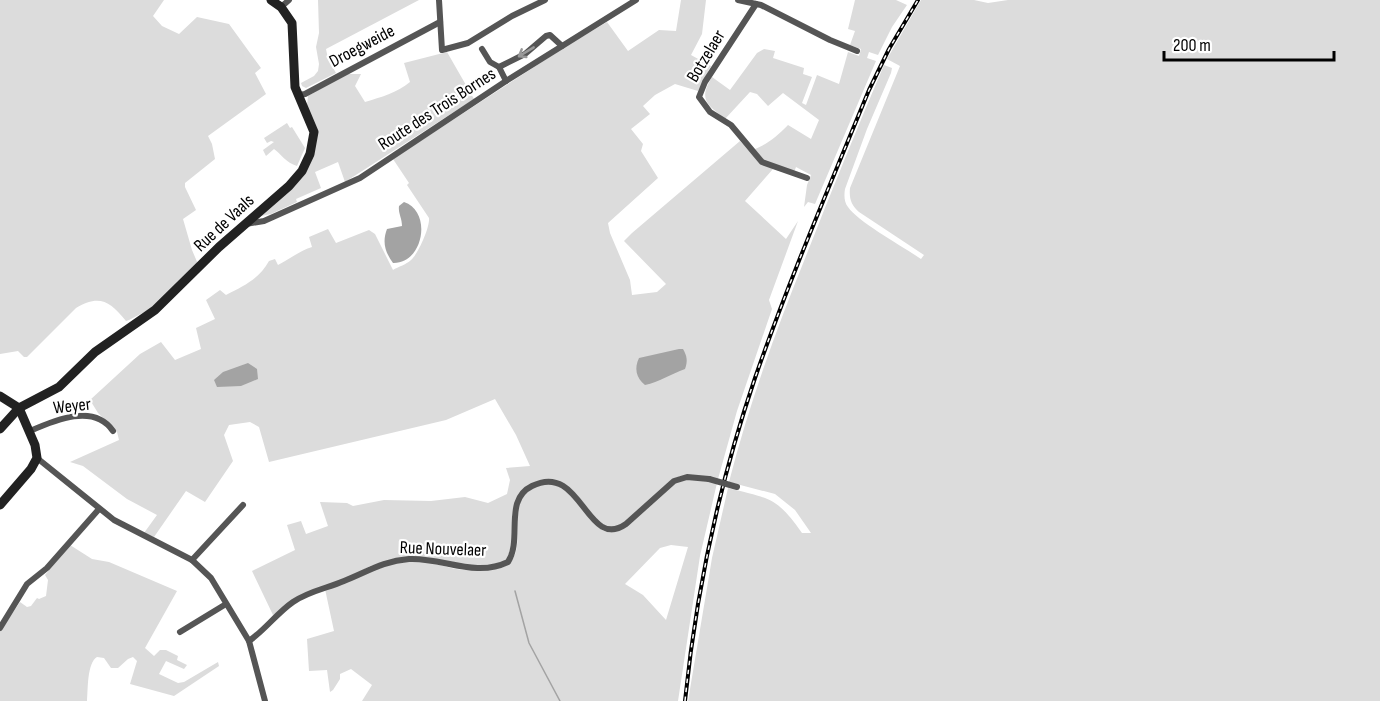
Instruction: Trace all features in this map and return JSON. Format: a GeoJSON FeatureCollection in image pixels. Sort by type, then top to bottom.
{"type":"FeatureCollection","features":[{"type":"Feature","properties":{"kind":"main road","name":"Rue de Vaals"},"geometry":{"type":"LineString","coordinates":[[0,429],[20,408],[59,387],[95,352],[155,310],[297,177],[310,154],[314,132],[295,81],[292,23],[285,3],[271,0]]}},
{"type":"Feature","properties":{"kind":"main road"},"geometry":{"type":"LineString","coordinates":[[0,505],[31,470],[37,458],[37,451],[20,408],[1,399]]}},
{"type":"Feature","properties":{"kind":"street"},"geometry":{"type":"LineString","coordinates":[[439,0],[442,50],[468,44],[512,16],[545,0]]}},
{"type":"Feature","properties":{"kind":"street","name":"Route des Trois Bornes"},"geometry":{"type":"LineString","coordinates":[[245,224],[264,221],[360,178],[506,81],[636,0]]}},
{"type":"Feature","properties":{"kind":"street"},"geometry":{"type":"LineString","coordinates":[[738,0],[756,4],[857,51]]}},
{"type":"Feature","properties":{"kind":"street","name":"Botzelaer"},"geometry":{"type":"LineString","coordinates":[[756,4],[705,82],[699,97],[710,112],[731,125],[762,162],[807,178]]}},
{"type":"Feature","properties":{"kind":"street","name":"Droegweide"},"geometry":{"type":"LineString","coordinates":[[299,95],[305,94],[440,22]]}},
{"type":"Feature","properties":{"kind":"street"},"geometry":{"type":"LineString","coordinates":[[499,67],[525,54],[546,36],[550,35],[562,46]]}},
{"type":"Feature","properties":{"kind":"street"},"geometry":{"type":"LineString","coordinates":[[482,49],[490,62],[499,67],[506,81]]}},
{"type":"Feature","properties":{"kind":"street","name":"Weyer"},"geometry":{"type":"LineString","coordinates":[[30,431],[58,419],[88,416],[97,416],[104,420],[113,431]]}},
{"type":"Feature","properties":{"kind":"street"},"geometry":{"type":"LineString","coordinates":[[37,458],[129,529],[192,560],[211,578],[249,641],[265,701]]}},
{"type":"Feature","properties":{"kind":"street","name":"Rue Nouvelaer"},"geometry":{"type":"LineString","coordinates":[[249,641],[295,600],[345,581],[375,566],[411,559],[430,560],[462,568],[497,566],[508,562],[514,543],[516,506],[524,492],[532,486],[547,482],[562,485],[599,526],[608,531],[619,529],[626,524],[674,481],[687,477],[709,479],[737,487]]}},
{"type":"Feature","properties":{"kind":"street"},"geometry":{"type":"LineString","coordinates":[[192,560],[243,505]]}},
{"type":"Feature","properties":{"kind":"street"},"geometry":{"type":"LineString","coordinates":[[0,628],[27,584],[47,568],[99,508]]}},
{"type":"Feature","properties":{"kind":"street"},"geometry":{"type":"LineString","coordinates":[[180,632],[226,604]]}},
{"type":"Feature","properties":{"kind":"shaded area"},"geometry":{"type":"Polygon","coordinates":[[[0,0],[164,0],[153,16],[162,26],[179,34],[197,17],[229,24],[261,68],[255,73],[266,94],[208,136],[215,159],[185,183],[196,210],[183,219],[198,264],[152,308],[129,320],[126,321],[115,309],[104,302],[91,301],[76,308],[27,357],[18,351],[0,354],[0,0]]]}},
{"type":"Feature","properties":{"kind":"shaded area"},"geometry":{"type":"Polygon","coordinates":[[[318,0],[419,0],[326,49],[328,59],[336,73],[306,88],[301,83],[314,76],[319,64],[316,47],[319,33],[318,0]]]}},
{"type":"Feature","properties":{"kind":"shaded area"},"geometry":{"type":"Polygon","coordinates":[[[681,0],[706,0],[702,34],[691,55],[711,66],[698,91],[675,84],[655,95],[643,106],[650,114],[631,129],[643,144],[641,151],[658,178],[608,223],[630,280],[632,295],[657,292],[666,284],[624,241],[632,233],[740,141],[749,151],[761,147],[788,125],[811,139],[819,120],[783,93],[768,106],[757,94],[750,92],[725,119],[706,101],[706,91],[712,77],[730,90],[757,53],[764,49],[775,51],[773,58],[804,68],[803,74],[812,77],[802,103],[806,105],[817,75],[839,84],[848,52],[859,56],[861,49],[850,45],[855,31],[848,29],[855,0],[896,0],[907,5],[892,27],[878,55],[869,52],[867,58],[876,61],[815,204],[808,202],[804,207],[811,175],[796,167],[793,175],[773,169],[745,201],[786,239],[798,221],[769,300],[772,309],[737,411],[718,479],[680,476],[621,525],[612,527],[597,520],[579,497],[564,485],[536,483],[514,504],[512,544],[507,559],[499,564],[462,566],[431,559],[395,560],[370,566],[352,576],[295,598],[273,615],[252,571],[295,550],[287,525],[301,521],[306,534],[328,526],[320,502],[347,503],[353,506],[384,500],[431,501],[465,497],[488,503],[507,494],[510,480],[506,468],[530,466],[516,435],[495,399],[446,420],[269,462],[259,427],[250,422],[229,425],[224,435],[233,461],[205,502],[186,491],[154,537],[144,533],[157,515],[127,499],[83,466],[70,462],[119,440],[117,432],[98,413],[90,400],[140,354],[161,342],[175,360],[201,349],[196,328],[215,319],[206,300],[220,290],[226,295],[245,285],[261,273],[269,261],[275,259],[278,265],[312,247],[309,237],[328,229],[336,243],[369,230],[375,234],[393,270],[407,263],[414,257],[420,246],[428,228],[429,218],[393,159],[607,22],[628,51],[659,30],[676,31],[681,0]]]}},
{"type":"Feature","properties":{"kind":"shaded area"},"geometry":{"type":"Polygon","coordinates":[[[921,0],[974,0],[988,3],[1008,0],[1380,0],[1380,701],[688,701],[712,558],[728,488],[771,501],[785,512],[802,533],[811,533],[795,510],[775,494],[729,482],[745,424],[774,339],[884,65],[892,68],[891,73],[845,189],[845,201],[853,213],[871,227],[921,259],[924,255],[859,212],[850,198],[850,188],[900,66],[887,59],[921,0]]]}},
{"type":"Feature","properties":{"kind":"shaded area"},"geometry":{"type":"Polygon","coordinates":[[[447,52],[474,99],[345,182],[338,162],[315,172],[321,188],[296,199],[297,202],[261,216],[300,179],[314,154],[307,105],[308,96],[346,74],[361,74],[355,86],[365,102],[394,92],[410,82],[404,63],[447,52]]]}},
{"type":"Feature","properties":{"kind":"shaded area"},"geometry":{"type":"Polygon","coordinates":[[[287,123],[305,148],[297,166],[287,161],[274,149],[266,156],[263,150],[274,142],[267,143],[264,138],[287,123]]]}},
{"type":"Feature","properties":{"kind":"shaded area"},"geometry":{"type":"Polygon","coordinates":[[[404,202],[419,216],[421,237],[411,255],[403,261],[393,263],[385,247],[385,234],[387,229],[402,226],[399,206],[404,202]]]}},
{"type":"Feature","properties":{"kind":"shaded area"},"geometry":{"type":"Polygon","coordinates":[[[683,349],[686,356],[685,369],[650,384],[645,385],[642,382],[637,373],[639,358],[683,349]]]}},
{"type":"Feature","properties":{"kind":"shaded area"},"geometry":{"type":"Polygon","coordinates":[[[248,363],[257,369],[258,379],[241,386],[217,387],[214,380],[223,372],[248,363]]]}},
{"type":"Feature","properties":{"kind":"shaded area"},"geometry":{"type":"Polygon","coordinates":[[[687,478],[717,483],[700,556],[678,701],[362,701],[372,685],[351,669],[340,674],[340,679],[330,692],[327,670],[309,671],[307,639],[334,631],[325,589],[367,571],[400,562],[422,561],[465,570],[504,567],[514,558],[517,546],[519,506],[524,495],[533,487],[550,484],[559,486],[574,498],[594,524],[611,533],[623,529],[675,482],[687,478]],[[671,545],[660,548],[625,584],[643,595],[666,620],[688,547],[671,545]]]}},
{"type":"Feature","properties":{"kind":"shaded area"},"geometry":{"type":"Polygon","coordinates":[[[70,545],[92,559],[109,562],[177,591],[145,648],[154,656],[160,650],[166,650],[178,656],[177,660],[187,665],[184,669],[166,661],[159,674],[178,683],[184,682],[218,662],[219,666],[174,696],[130,684],[137,661],[133,657],[118,668],[111,668],[104,658],[97,657],[91,665],[87,701],[0,701],[0,632],[20,602],[27,607],[31,606],[37,598],[46,596],[48,580],[45,575],[70,545]]]}},
{"type":"Feature","properties":{"kind":"waterway"},"geometry":{"type":"LineString","coordinates":[[515,591],[529,643],[560,701]]}},
{"type":"Feature","properties":{"kind":"railway"},"geometry":{"type":"LineString","coordinates":[[685,701],[696,619],[711,537],[742,417],[768,341],[869,90],[889,49],[918,0]]}}]}
